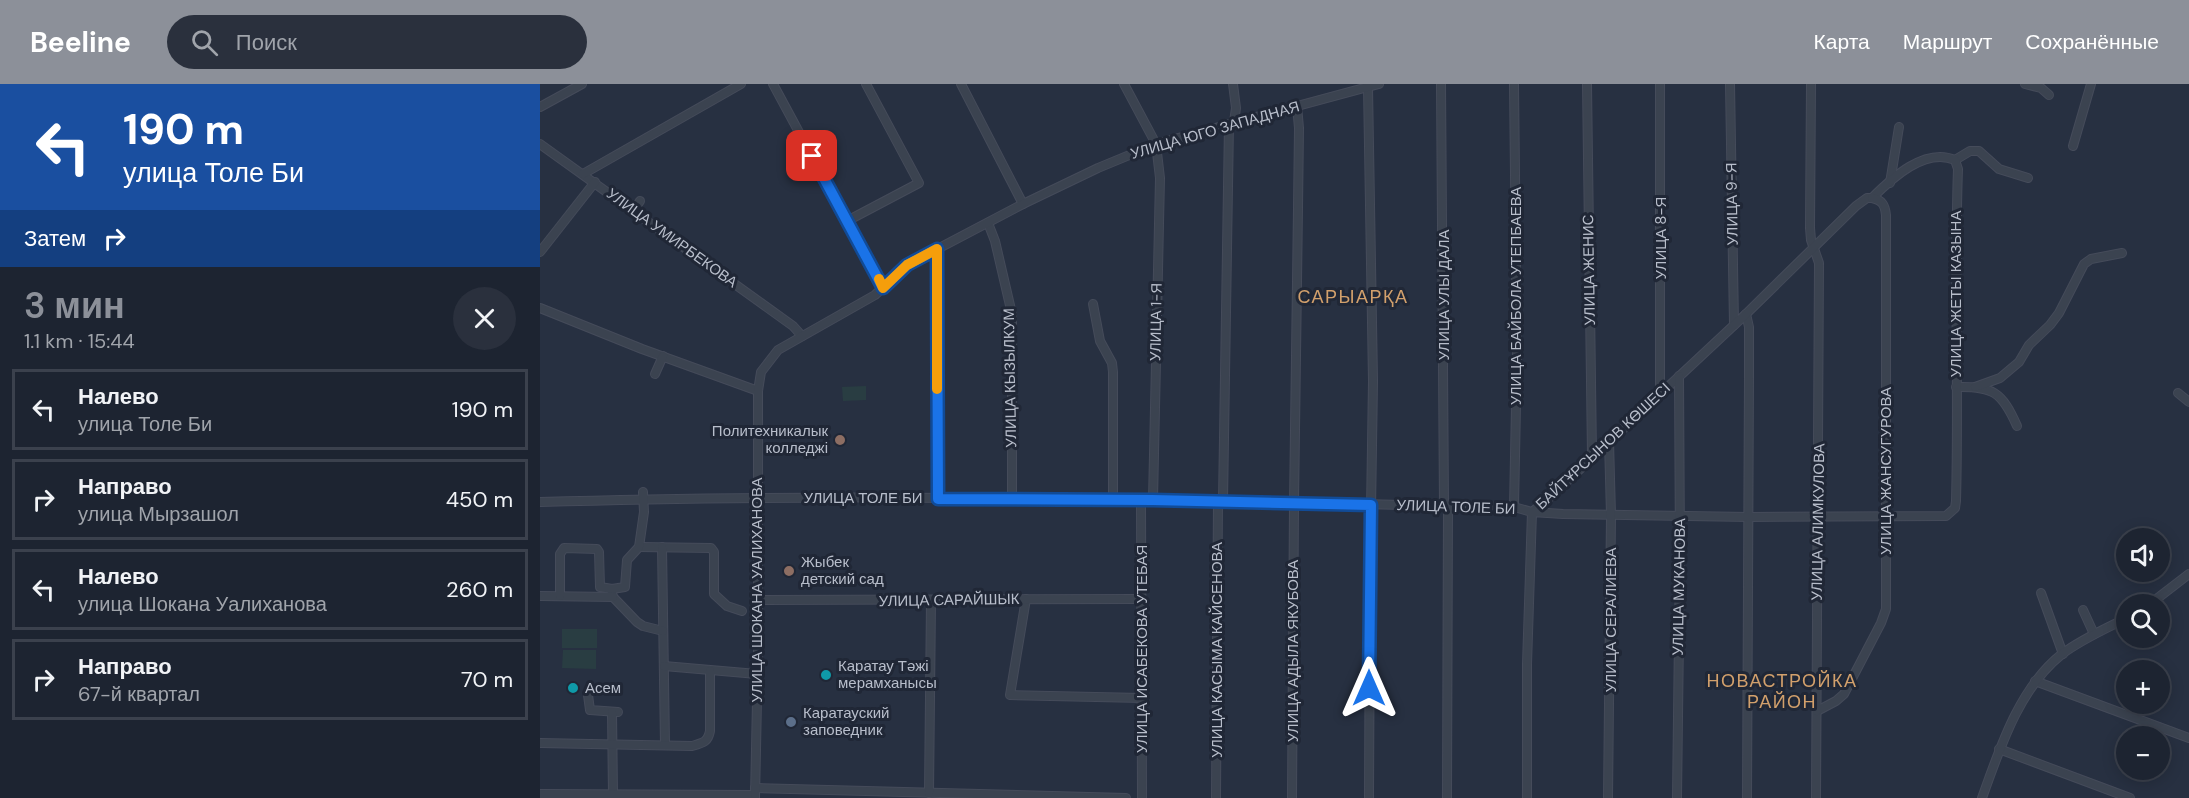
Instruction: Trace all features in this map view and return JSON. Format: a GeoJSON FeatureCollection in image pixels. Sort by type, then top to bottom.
{"type":"FeatureCollection","features":[{"type":"Feature","properties":{"kind":"street"},"geometry":{"type":"LineString","coordinates":[[540,107],[582,84]]}},
{"type":"Feature","properties":{"kind":"street"},"geometry":{"type":"LineString","coordinates":[[584,174],[741,84]]}},
{"type":"Feature","properties":{"kind":"street"},"geometry":{"type":"LineString","coordinates":[[773,84],[883,288]]}},
{"type":"Feature","properties":{"kind":"street"},"geometry":{"type":"LineString","coordinates":[[847,221],[919,183],[866,84]]}},
{"type":"Feature","properties":{"kind":"street"},"geometry":{"type":"LineString","coordinates":[[961,84],[1023,204]]}},
{"type":"Feature","properties":{"kind":"street"},"geometry":{"type":"LineString","coordinates":[[1124,84],[1156,144]]}},
{"type":"Feature","properties":{"kind":"street","name":"УЛИЦА КАСЫМА КАЙСЕНОВА"},"geometry":{"type":"LineString","coordinates":[[1216,798],[1220,501],[1231,123],[1236,108],[1233,84]]}},
{"type":"Feature","properties":{"kind":"street","name":"УЛИЦА ЮГО ЗАПАДНАЯ"},"geometry":{"type":"LineString","coordinates":[[1023,204],[1098,168],[1156,144],[1297,106],[1347,88],[1379,84]]}},
{"type":"Feature","properties":{"kind":"street","name":"УЛИЦА УЛЫ ДАЛА"},"geometry":{"type":"LineString","coordinates":[[1441,84],[1447,798]]}},
{"type":"Feature","properties":{"kind":"street","name":"УЛИЦА БАЙБОЛА УТЕПБАЕВА"},"geometry":{"type":"LineString","coordinates":[[1514,84],[1518,355],[1514,507]]}},
{"type":"Feature","properties":{"kind":"street","name":"УЛИЦА ЖЕНИС"},"geometry":{"type":"LineString","coordinates":[[1587,84],[1592,456]]}},
{"type":"Feature","properties":{"kind":"street","name":"УЛИЦА 8-Я"},"geometry":{"type":"LineString","coordinates":[[1660,84],[1660,393]]}},
{"type":"Feature","properties":{"kind":"street","name":"УЛИЦА 9-Я"},"geometry":{"type":"LineString","coordinates":[[1730,84],[1734,325]]}},
{"type":"Feature","properties":{"kind":"street","name":"УЛИЦА АЛИМКУЛОВА"},"geometry":{"type":"LineString","coordinates":[[1811,84],[1810,228],[1813,247],[1819,263],[1816,798]]}},
{"type":"Feature","properties":{"kind":"street"},"geometry":{"type":"LineString","coordinates":[[2025,84],[2042,88],[2049,95]]}},
{"type":"Feature","properties":{"kind":"street"},"geometry":{"type":"LineString","coordinates":[[2073,146],[2091,84]]}},
{"type":"Feature","properties":{"kind":"street"},"geometry":{"type":"LineString","coordinates":[[1368,87],[1373,381],[1369,798]]}},
{"type":"Feature","properties":{"kind":"street","name":"УЛИЦА АДЫЛА ЯКУБОВА"},"geometry":{"type":"LineString","coordinates":[[1292,798],[1299,197],[1297,106]]}},
{"type":"Feature","properties":{"kind":"street"},"geometry":{"type":"LineString","coordinates":[[1890,183],[1899,127]]}},
{"type":"Feature","properties":{"kind":"street","name":"УЛИЦА УМИРБЕКОВА"},"geometry":{"type":"LineString","coordinates":[[540,144],[793,326],[802,336]]}},
{"type":"Feature","properties":{"kind":"street","name":"УЛИЦА 1-Я"},"geometry":{"type":"LineString","coordinates":[[1153,500],[1160,178],[1156,144]]}},
{"type":"Feature","properties":{"kind":"street"},"geometry":{"type":"LineString","coordinates":[[1872,198],[1922,160],[1940,156],[1955,160],[1970,151],[1979,151],[1999,170],[2028,178]]}},
{"type":"Feature","properties":{"kind":"street","name":"УЛИЦА ЖЕТЫ КАЗЫНА"},"geometry":{"type":"LineString","coordinates":[[1940,516],[1951,513],[1956,501],[1958,169],[1955,160]]}},
{"type":"Feature","properties":{"kind":"street"},"geometry":{"type":"LineString","coordinates":[[540,252],[595,182]]}},
{"type":"Feature","properties":{"kind":"street","name":"БАЙТҰРСЫНОВ КӨШЕСІ"},"geometry":{"type":"LineString","coordinates":[[1527,798],[1527,664],[1532,512],[1746,314],[1856,206],[1867,198],[1872,198]]}},
{"type":"Feature","properties":{"kind":"street","name":"УЛИЦА ЖАНСУГУРОВА"},"geometry":{"type":"LineString","coordinates":[[1817,711],[1844,694],[1886,609],[1885,206],[1881,201],[1872,198]]}},
{"type":"Feature","properties":{"kind":"street"},"geometry":{"type":"LineString","coordinates":[[634,210],[640,201]]}},
{"type":"Feature","properties":{"kind":"street","name":"УЛИЦА ШОКАНА УАЛИХАНОВА"},"geometry":{"type":"LineString","coordinates":[[755,794],[758,391],[761,372],[778,350],[864,303],[907,265],[1023,204]]}},
{"type":"Feature","properties":{"kind":"street","name":"УЛИЦА КЫЗЫЛКУМ"},"geometry":{"type":"LineString","coordinates":[[988,223],[995,241],[1012,314],[1012,499]]}},
{"type":"Feature","properties":{"kind":"street"},"geometry":{"type":"LineString","coordinates":[[937,249],[938,499]]}},
{"type":"Feature","properties":{"kind":"street"},"geometry":{"type":"LineString","coordinates":[[1975,387],[2000,378],[2019,362],[2028,345],[2050,325],[2059,313],[2085,264],[2091,259],[2122,253]]}},
{"type":"Feature","properties":{"kind":"street"},"geometry":{"type":"LineString","coordinates":[[1093,304],[1100,341],[1112,363],[1113,372],[1113,500]]}},
{"type":"Feature","properties":{"kind":"street"},"geometry":{"type":"LineString","coordinates":[[541,310],[758,391]]}},
{"type":"Feature","properties":{"kind":"street"},"geometry":{"type":"LineString","coordinates":[[1746,314],[1749,327],[1747,798]]}},
{"type":"Feature","properties":{"kind":"street"},"geometry":{"type":"LineString","coordinates":[[655,374],[663,356]]}},
{"type":"Feature","properties":{"kind":"street","name":"УЛИЦА МУКАНОВА"},"geometry":{"type":"LineString","coordinates":[[1677,798],[1679,376]]}},
{"type":"Feature","properties":{"kind":"street"},"geometry":{"type":"LineString","coordinates":[[1956,387],[1975,387],[1994,391],[2009,407],[2017,426]]}},
{"type":"Feature","properties":{"kind":"street"},"geometry":{"type":"LineString","coordinates":[[2178,393],[2189,402]]}},
{"type":"Feature","properties":{"kind":"street","name":"УЛИЦА СЕРАЛИЕВА"},"geometry":{"type":"LineString","coordinates":[[1608,798],[1611,515],[1609,441]]}},
{"type":"Feature","properties":{"kind":"street"},"geometry":{"type":"LineString","coordinates":[[540,597],[612,593],[625,587],[627,560],[639,547],[644,512],[643,495]]}},
{"type":"Feature","properties":{"kind":"street","name":"УЛИЦА ТОЛЕ БИ"},"geometry":{"type":"LineString","coordinates":[[540,502],[643,495],[757,498],[1153,500],[1514,507],[1532,512],[1611,515],[1940,516]]}},
{"type":"Feature","properties":{"kind":"street","name":"УЛИЦА ИСАБЕКОВА УТЕБАЯ"},"geometry":{"type":"LineString","coordinates":[[1141,500],[1142,798]]}},
{"type":"Feature","properties":{"kind":"street"},"geometry":{"type":"LineString","coordinates":[[639,547],[711,548],[714,552],[714,594],[727,606],[742,611]]}},
{"type":"Feature","properties":{"kind":"street"},"geometry":{"type":"LineString","coordinates":[[662,547],[665,745]]}},
{"type":"Feature","properties":{"kind":"street"},"geometry":{"type":"LineString","coordinates":[[560,596],[560,554],[564,548],[597,549],[600,587],[612,593],[643,626],[663,631]]}},
{"type":"Feature","properties":{"kind":"street"},"geometry":{"type":"LineString","coordinates":[[2163,594],[2189,574]]}},
{"type":"Feature","properties":{"kind":"street"},"geometry":{"type":"LineString","coordinates":[[2041,593],[2063,654]]}},
{"type":"Feature","properties":{"kind":"street"},"geometry":{"type":"LineString","coordinates":[[1026,599],[1010,695],[1142,698]]}},
{"type":"Feature","properties":{"kind":"street","name":"УЛИЦА САРАЙШЫК"},"geometry":{"type":"LineString","coordinates":[[756,600],[1142,599]]}},
{"type":"Feature","properties":{"kind":"street"},"geometry":{"type":"LineString","coordinates":[[929,793],[931,601]]}},
{"type":"Feature","properties":{"kind":"street"},"geometry":{"type":"LineString","coordinates":[[2083,610],[2094,634]]}},
{"type":"Feature","properties":{"kind":"street"},"geometry":{"type":"LineString","coordinates":[[1982,798],[1999,749],[2036,681],[2063,654],[2116,623]]}},
{"type":"Feature","properties":{"kind":"street"},"geometry":{"type":"LineString","coordinates":[[664,666],[757,674]]}},
{"type":"Feature","properties":{"kind":"street"},"geometry":{"type":"LineString","coordinates":[[540,743],[692,746],[705,742],[709,738],[710,671]]}},
{"type":"Feature","properties":{"kind":"street"},"geometry":{"type":"LineString","coordinates":[[2036,681],[2189,738]]}},
{"type":"Feature","properties":{"kind":"street"},"geometry":{"type":"LineString","coordinates":[[588,695],[590,710],[615,712],[612,743],[613,795]]}},
{"type":"Feature","properties":{"kind":"street"},"geometry":{"type":"LineString","coordinates":[[1999,749],[2130,798]]}},
{"type":"Feature","properties":{"kind":"street"},"geometry":{"type":"LineString","coordinates":[[540,794],[929,793],[1126,798]]}},
{"type":"Feature","properties":{"kind":"green space"},"geometry":{"type":"Polygon","coordinates":[[[866,386],[866,400],[843,401],[842,387],[866,386]]]}},
{"type":"Feature","properties":{"kind":"green space"},"geometry":{"type":"Polygon","coordinates":[[[562,629],[597,629],[597,648],[562,648],[562,629]]]}},
{"type":"Feature","properties":{"kind":"green space"},"geometry":{"type":"Polygon","coordinates":[[[563,650],[596,650],[596,669],[562,668],[563,650]]]}},
{"type":"Feature","properties":{"kind":"slow traffic"},"geometry":{"type":"LineString","coordinates":[[879,279],[883,288],[907,265],[937,249],[937,389]]}},
{"type":"Feature","properties":{"kind":"place","name":"Политехникалык колледжі"},"geometry":{"type":"Point","coordinates":[840,440]}},
{"type":"Feature","properties":{"kind":"place","name":"Жыбек детский сад"},"geometry":{"type":"Point","coordinates":[789,571]}},
{"type":"Feature","properties":{"kind":"place","name":"Каратау Тәжі мерамханысы"},"geometry":{"type":"Point","coordinates":[826,675]}},
{"type":"Feature","properties":{"kind":"place","name":"Асем"},"geometry":{"type":"Point","coordinates":[573,688]}},
{"type":"Feature","properties":{"kind":"place","name":"Каратауский заповедник"},"geometry":{"type":"Point","coordinates":[791,722]}},
{"type":"Feature","properties":{"kind":"district","name":"САРЫАРҚА"},"geometry":{"type":"Point","coordinates":[1353,297]}},
{"type":"Feature","properties":{"kind":"district","name":"НОВАСТРОЙКА РАЙОН"},"geometry":{"type":"Point","coordinates":[1782,691]}},
{"type":"Feature","properties":{"kind":"route"},"geometry":{"type":"LineString","coordinates":[[812,156],[883,288],[907,265],[937,249],[938,499],[1153,500],[1371,505],[1369,688]]}}]}
